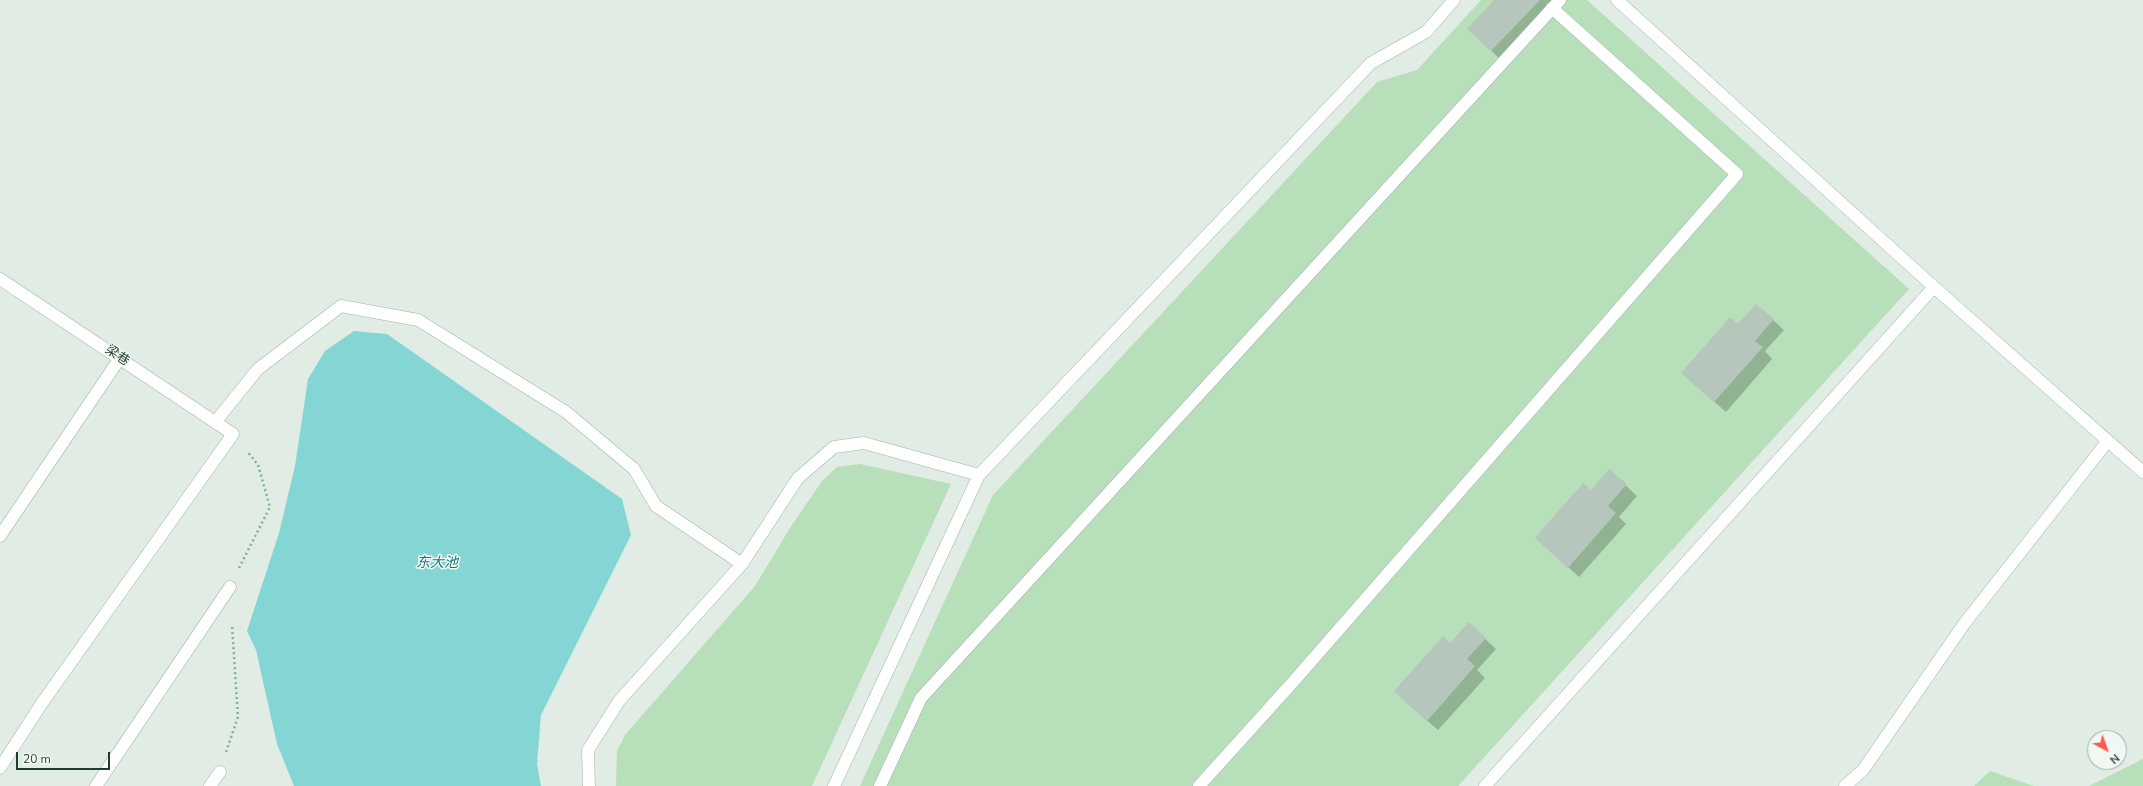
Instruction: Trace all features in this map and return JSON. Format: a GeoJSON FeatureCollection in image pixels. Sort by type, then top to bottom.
{"type":"FeatureCollection","features":[{"type":"Feature","properties":{"kind":"street"},"geometry":{"type":"LineString","coordinates":[[834,786],[979,475],[1371,63],[1426,32],[1454,0]]}},
{"type":"Feature","properties":{"kind":"street"},"geometry":{"type":"LineString","coordinates":[[1617,0],[1934,287],[2107,442],[2143,472]]}},
{"type":"Feature","properties":{"kind":"street"},"geometry":{"type":"LineString","coordinates":[[880,786],[921,698],[1556,4],[1737,174],[1298,676],[1199,786]]}},
{"type":"Feature","properties":{"kind":"street","name":"梁巷"},"geometry":{"type":"LineString","coordinates":[[0,279],[216,421],[233,434],[42,703],[0,768]]}},
{"type":"Feature","properties":{"kind":"street"},"geometry":{"type":"LineString","coordinates":[[1485,786],[1934,287]]}},
{"type":"Feature","properties":{"kind":"street"},"geometry":{"type":"LineString","coordinates":[[216,421],[258,369],[341,306],[418,320],[566,412],[634,469],[656,506],[742,564]]}},
{"type":"Feature","properties":{"kind":"street"},"geometry":{"type":"LineString","coordinates":[[0,536],[120,358]]}},
{"type":"Feature","properties":{"kind":"street"},"geometry":{"type":"LineString","coordinates":[[1845,786],[1863,770],[1964,624],[2107,442]]}},
{"type":"Feature","properties":{"kind":"street"},"geometry":{"type":"LineString","coordinates":[[589,786],[588,750],[619,701],[742,564],[798,478],[834,447],[864,443],[979,475]]}},
{"type":"Feature","properties":{"kind":"street"},"geometry":{"type":"LineString","coordinates":[[96,786],[230,587]]}},
{"type":"Feature","properties":{"kind":"street"},"geometry":{"type":"LineString","coordinates":[[210,786],[220,772]]}},
{"type":"Feature","properties":{"kind":"green space"},"geometry":{"type":"Polygon","coordinates":[[[1481,0],[1587,0],[1909,289],[1458,786],[860,786],[993,495],[1377,82],[1417,70],[1481,0]]]}},
{"type":"Feature","properties":{"kind":"green space"},"geometry":{"type":"Polygon","coordinates":[[[860,464],[951,484],[812,786],[616,786],[617,751],[625,735],[755,586],[790,528],[822,481],[837,467],[860,464]]]}},
{"type":"Feature","properties":{"kind":"green space"},"geometry":{"type":"Polygon","coordinates":[[[2143,759],[2143,786],[2089,786],[2121,770],[2127,770],[2127,767],[2143,759]]]}},
{"type":"Feature","properties":{"kind":"green space"},"geometry":{"type":"Polygon","coordinates":[[[1990,771],[2034,786],[1974,786],[1990,771]]]}},
{"type":"Feature","properties":{"kind":"water","name":"东大池"},"geometry":{"type":"Polygon","coordinates":[[[354,331],[387,334],[622,499],[631,535],[541,715],[537,764],[541,786],[294,786],[277,744],[256,650],[247,631],[279,533],[295,466],[308,379],[325,351],[354,331]]]}},
{"type":"Feature","properties":{"kind":"building"},"geometry":{"type":"Polygon","coordinates":[[[1494,0],[1540,0],[1491,51],[1467,29],[1494,0]]]}},
{"type":"Feature","properties":{"kind":"building"},"geometry":{"type":"Polygon","coordinates":[[[1756,304],[1774,319],[1755,341],[1763,347],[1714,402],[1681,373],[1730,317],[1738,324],[1756,304]]]}},
{"type":"Feature","properties":{"kind":"building"},"geometry":{"type":"Polygon","coordinates":[[[1609,469],[1627,484],[1608,506],[1616,513],[1568,568],[1535,538],[1583,483],[1591,490],[1609,469]]]}},
{"type":"Feature","properties":{"kind":"building"},"geometry":{"type":"Polygon","coordinates":[[[1469,622],[1486,638],[1467,659],[1475,666],[1427,721],[1394,691],[1443,636],[1450,643],[1469,622]]]}}]}
